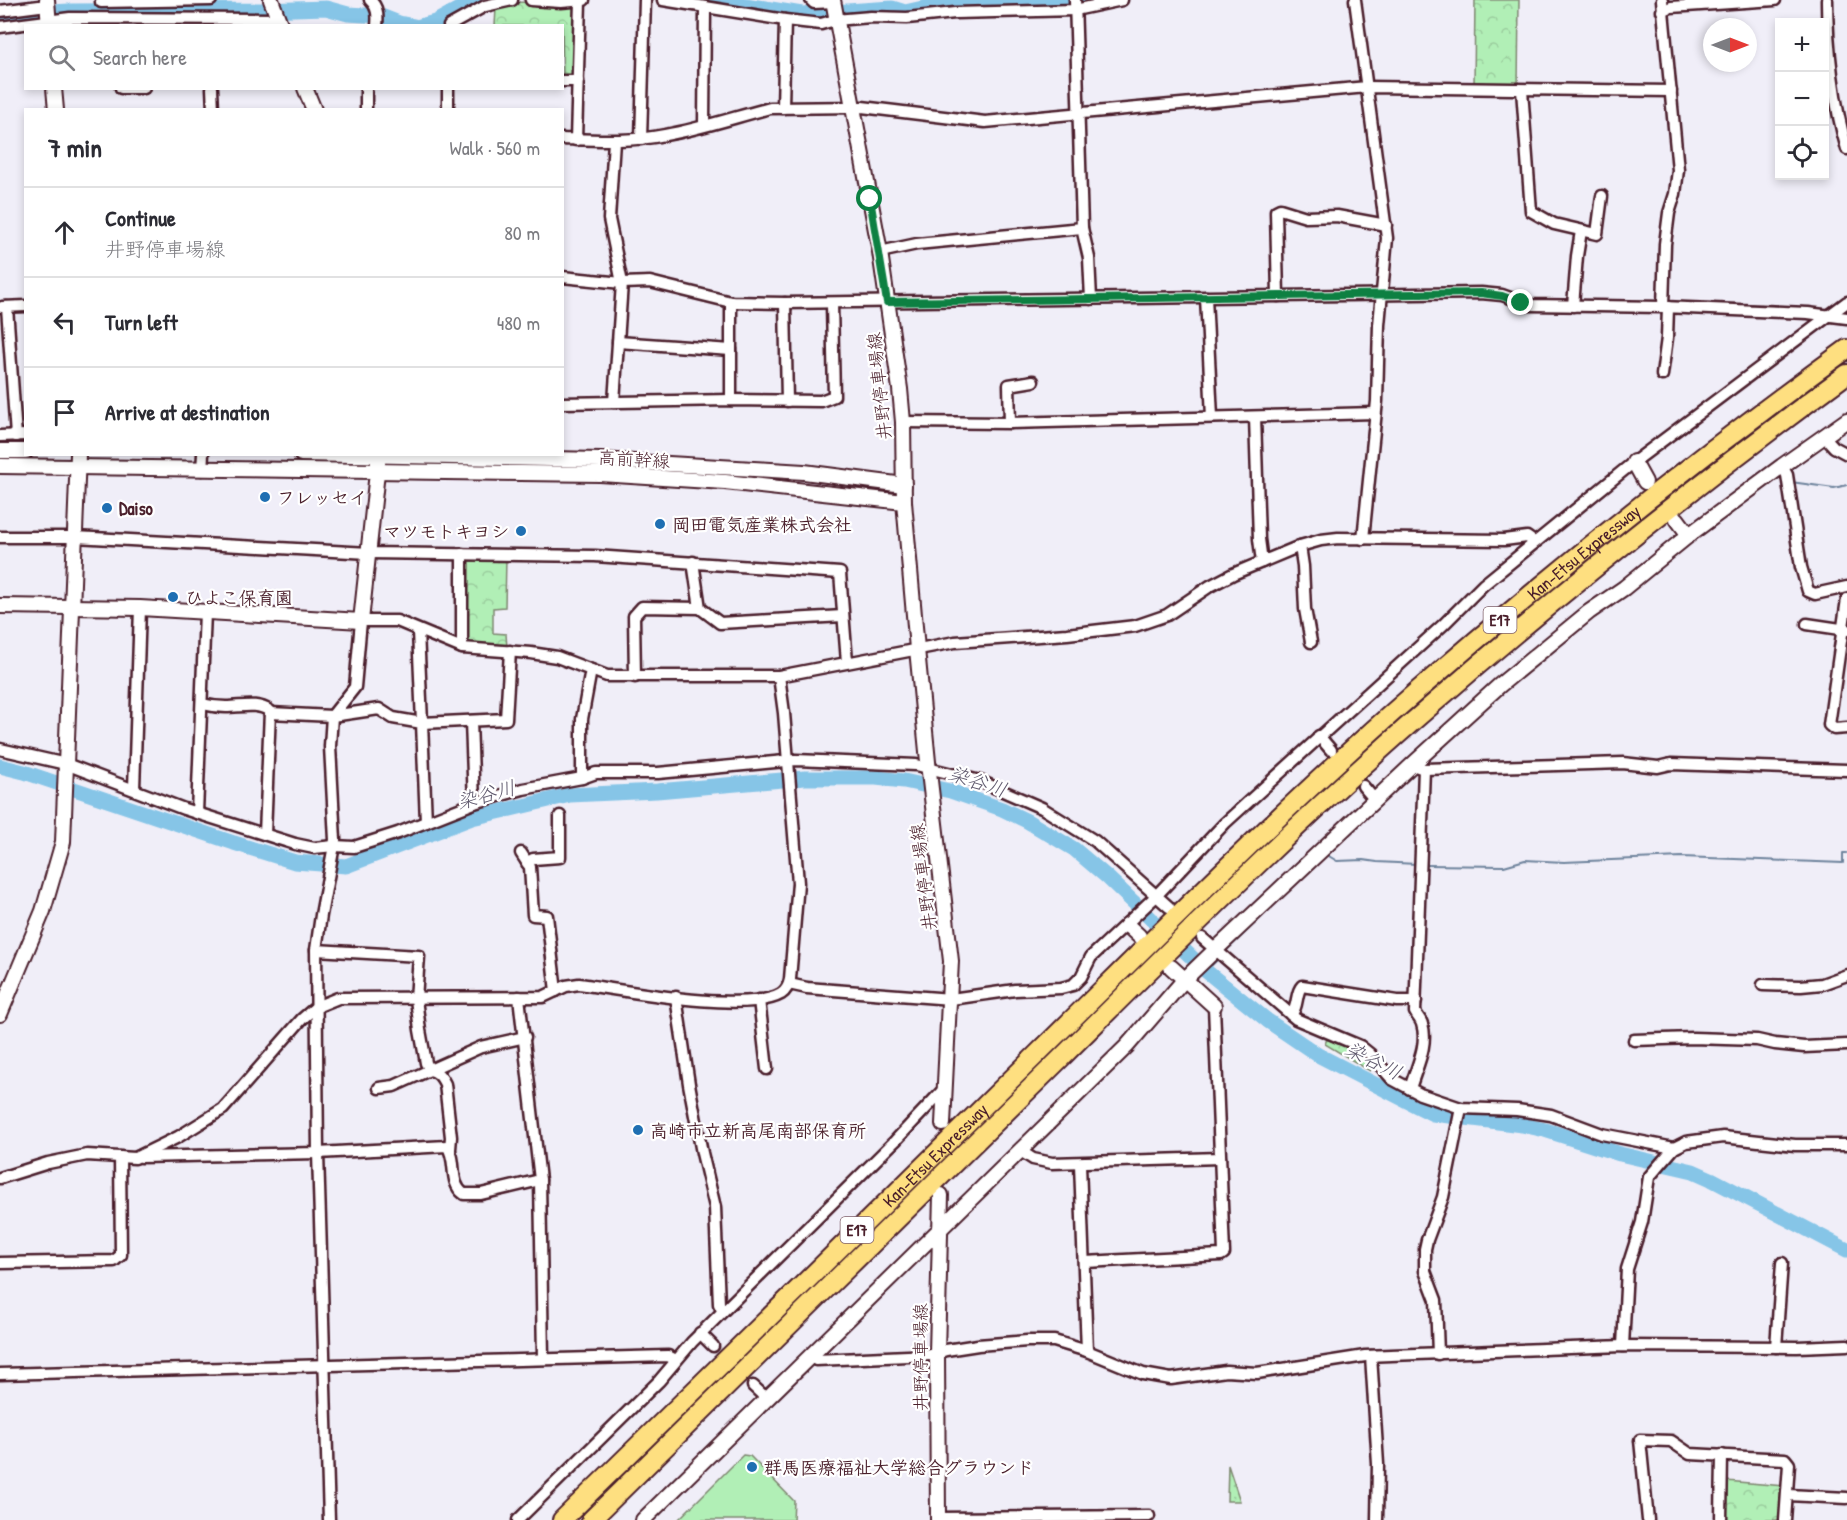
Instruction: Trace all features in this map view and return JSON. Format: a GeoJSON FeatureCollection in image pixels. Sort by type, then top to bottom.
{"type":"FeatureCollection","features":[{"type":"Feature","properties":{"kind":"highway","name":"Kan-Etsu Expressway"},"geometry":{"type":"LineString","coordinates":[[1172,913],[1413,694],[1532,592],[1639,505],[1847,349]]}},
{"type":"Feature","properties":{"kind":"highway","name":"Kan-Etsu Expressway"},"geometry":{"type":"LineString","coordinates":[[1196,935],[1294,831],[1423,712],[1551,603],[1661,514],[1768,431],[1847,374]]}},
{"type":"Feature","properties":{"kind":"highway","name":"E17"},"geometry":{"type":"LineString","coordinates":[[1145,938],[1172,913]]}},
{"type":"Feature","properties":{"kind":"highway","name":"E17"},"geometry":{"type":"LineString","coordinates":[[1169,961],[1196,935]]}},
{"type":"Feature","properties":{"kind":"highway","name":"Kan-Etsu Expressway"},"geometry":{"type":"LineString","coordinates":[[562,1520],[1145,938]]}},
{"type":"Feature","properties":{"kind":"highway","name":"Kan-Etsu Expressway"},"geometry":{"type":"LineString","coordinates":[[591,1520],[1169,961]]}},
{"type":"Feature","properties":{"kind":"street"},"geometry":{"type":"LineString","coordinates":[[101,0],[101,2],[211,0]]}},
{"type":"Feature","properties":{"kind":"street"},"geometry":{"type":"LineString","coordinates":[[370,0],[375,4],[377,24]]}},
{"type":"Feature","properties":{"kind":"street"},"geometry":{"type":"LineString","coordinates":[[452,24],[485,6],[512,0]]}},
{"type":"Feature","properties":{"kind":"street"},"geometry":{"type":"LineString","coordinates":[[531,0],[582,1],[576,140]]}},
{"type":"Feature","properties":{"kind":"street"},"geometry":{"type":"LineString","coordinates":[[641,139],[645,0]]}},
{"type":"Feature","properties":{"kind":"street"},"geometry":{"type":"LineString","coordinates":[[663,0],[821,24],[835,20],[871,17],[907,18],[1122,0]]}},
{"type":"Feature","properties":{"kind":"street"},"geometry":{"type":"LineString","coordinates":[[810,0],[814,3],[833,1]]}},
{"type":"Feature","properties":{"kind":"street"},"geometry":{"type":"LineString","coordinates":[[1355,0],[1387,238],[1379,325],[1367,519],[1363,539]]}},
{"type":"Feature","properties":{"kind":"street"},"geometry":{"type":"LineString","coordinates":[[1662,375],[1667,338],[1665,244],[1678,178],[1662,5],[1671,7],[1775,0]]}},
{"type":"Feature","properties":{"kind":"street"},"geometry":{"type":"LineString","coordinates":[[1827,0],[1827,23],[1838,108],[1847,149]]}},
{"type":"Feature","properties":{"kind":"street","name":"井野停車場線"},"geometry":{"type":"LineString","coordinates":[[833,1],[880,252],[900,388],[903,422],[904,502],[917,649],[928,770],[951,961],[951,999],[943,1117]]}},
{"type":"Feature","properties":{"kind":"street"},"geometry":{"type":"LineString","coordinates":[[0,11],[47,2],[49,23],[70,18],[113,22],[210,22],[276,13]]}},
{"type":"Feature","properties":{"kind":"street"},"geometry":{"type":"LineString","coordinates":[[1075,5],[1082,228],[1089,258],[1091,298]]}},
{"type":"Feature","properties":{"kind":"street"},"geometry":{"type":"LineString","coordinates":[[704,125],[705,8]]}},
{"type":"Feature","properties":{"kind":"street"},"geometry":{"type":"LineString","coordinates":[[783,108],[785,20]]}},
{"type":"Feature","properties":{"kind":"street"},"geometry":{"type":"LineString","coordinates":[[0,27],[24,25]]}},
{"type":"Feature","properties":{"kind":"street"},"geometry":{"type":"LineString","coordinates":[[564,81],[578,81]]}},
{"type":"Feature","properties":{"kind":"street"},"geometry":{"type":"LineString","coordinates":[[564,139],[614,141],[641,139],[666,135],[770,108],[852,107],[985,122],[1367,87],[1671,91]]}},
{"type":"Feature","properties":{"kind":"street"},"geometry":{"type":"LineString","coordinates":[[54,90],[56,108]]}},
{"type":"Feature","properties":{"kind":"street"},"geometry":{"type":"LineString","coordinates":[[212,90],[213,108]]}},
{"type":"Feature","properties":{"kind":"street"},"geometry":{"type":"LineString","coordinates":[[306,90],[313,108]]}},
{"type":"Feature","properties":{"kind":"street"},"geometry":{"type":"LineString","coordinates":[[366,90],[366,108]]}},
{"type":"Feature","properties":{"kind":"street"},"geometry":{"type":"LineString","coordinates":[[448,90],[448,108]]}},
{"type":"Feature","properties":{"kind":"street"},"geometry":{"type":"LineString","coordinates":[[1522,90],[1530,210],[1554,224],[1595,234],[1599,232],[1602,196]]}},
{"type":"Feature","properties":{"kind":"street"},"geometry":{"type":"LineString","coordinates":[[614,141],[609,219],[622,283],[614,402]]}},
{"type":"Feature","properties":{"kind":"street"},"geometry":{"type":"LineString","coordinates":[[1278,296],[1276,211],[1280,209],[1305,217],[1337,216],[1386,225]]}},
{"type":"Feature","properties":{"kind":"street"},"geometry":{"type":"LineString","coordinates":[[880,252],[917,244],[1082,228]]}},
{"type":"Feature","properties":{"kind":"street"},"geometry":{"type":"LineString","coordinates":[[1574,306],[1581,231]]}},
{"type":"Feature","properties":{"kind":"street"},"geometry":{"type":"LineString","coordinates":[[564,276],[622,283],[650,282],[731,302],[832,304],[1383,293],[1492,294],[1530,305],[1665,307],[1828,315],[1847,318]]}},
{"type":"Feature","properties":{"kind":"street"},"geometry":{"type":"LineString","coordinates":[[1206,297],[1212,417]]}},
{"type":"Feature","properties":{"kind":"street"},"geometry":{"type":"LineString","coordinates":[[731,302],[731,400]]}},
{"type":"Feature","properties":{"kind":"street"},"geometry":{"type":"LineString","coordinates":[[789,984],[807,988],[951,999],[1021,989],[1070,986],[1079,980],[1091,957],[1156,897],[1225,823],[1443,625],[1483,585],[1634,462],[1847,302]]}},
{"type":"Feature","properties":{"kind":"street"},"geometry":{"type":"LineString","coordinates":[[785,303],[787,401]]}},
{"type":"Feature","properties":{"kind":"street"},"geometry":{"type":"LineString","coordinates":[[564,403],[821,401],[834,396],[832,304]]}},
{"type":"Feature","properties":{"kind":"street"},"geometry":{"type":"LineString","coordinates":[[0,436],[21,435],[5,372],[3,307],[24,306]]}},
{"type":"Feature","properties":{"kind":"street"},"geometry":{"type":"LineString","coordinates":[[618,342],[731,350]]}},
{"type":"Feature","properties":{"kind":"street"},"geometry":{"type":"LineString","coordinates":[[1010,423],[1009,385],[1033,381]]}},
{"type":"Feature","properties":{"kind":"street"},"geometry":{"type":"LineString","coordinates":[[903,422],[1010,423],[1375,413]]}},
{"type":"Feature","properties":{"kind":"street"},"geometry":{"type":"LineString","coordinates":[[1256,417],[1258,539],[1262,562]]}},
{"type":"Feature","properties":{"kind":"street"},"geometry":{"type":"LineString","coordinates":[[644,1520],[1127,1046],[1186,978],[1375,800],[1418,767],[1500,685],[1689,535],[1847,420]]}},
{"type":"Feature","properties":{"kind":"street"},"geometry":{"type":"LineString","coordinates":[[1824,435],[1834,447],[1847,454]]}},
{"type":"Feature","properties":{"kind":"street"},"geometry":{"type":"LineString","coordinates":[[0,451],[24,451]]}},
{"type":"Feature","properties":{"kind":"street"},"geometry":{"type":"LineString","coordinates":[[202,470],[203,456]]}},
{"type":"Feature","properties":{"kind":"street"},"geometry":{"type":"LineString","coordinates":[[329,1520],[318,1153],[316,950],[334,846],[330,746],[332,716],[355,687],[378,456]]}},
{"type":"Feature","properties":{"kind":"street","name":"高前幹線"},"geometry":{"type":"LineString","coordinates":[[417,456],[613,461],[804,472],[904,485]]}},
{"type":"Feature","properties":{"kind":"street"},"geometry":{"type":"LineString","coordinates":[[0,1014],[43,911],[63,842],[78,461]]}},
{"type":"Feature","properties":{"kind":"street","name":"高前幹線"},"geometry":{"type":"LineString","coordinates":[[0,466],[78,461],[202,470],[600,474],[725,482],[904,502]]}},
{"type":"Feature","properties":{"kind":"street"},"geometry":{"type":"LineString","coordinates":[[1634,462],[1645,482]]}},
{"type":"Feature","properties":{"kind":"street"},"geometry":{"type":"LineString","coordinates":[[1782,466],[1787,475],[1801,567],[1808,591],[1815,594],[1847,587]]}},
{"type":"Feature","properties":{"kind":"street"},"geometry":{"type":"LineString","coordinates":[[1677,519],[1689,535]]}},
{"type":"Feature","properties":{"kind":"street"},"geometry":{"type":"LineString","coordinates":[[0,537],[75,537],[369,553],[595,556],[840,573],[847,662]]}},
{"type":"Feature","properties":{"kind":"street"},"geometry":{"type":"LineString","coordinates":[[0,607],[73,606],[397,621],[462,648],[557,657],[607,676],[779,676],[955,642],[1067,634],[1144,623],[1167,615],[1219,581],[1300,546],[1321,540],[1338,538],[1504,540],[1527,537],[1534,542]]}},
{"type":"Feature","properties":{"kind":"street"},"geometry":{"type":"LineString","coordinates":[[1300,546],[1305,609],[1311,642]]}},
{"type":"Feature","properties":{"kind":"street"},"geometry":{"type":"LineString","coordinates":[[462,554],[462,648]]}},
{"type":"Feature","properties":{"kind":"street"},"geometry":{"type":"LineString","coordinates":[[693,562],[700,608]]}},
{"type":"Feature","properties":{"kind":"street"},"geometry":{"type":"LineString","coordinates":[[1847,599],[1829,725],[1834,729],[1847,728]]}},
{"type":"Feature","properties":{"kind":"street"},"geometry":{"type":"LineString","coordinates":[[635,677],[634,616],[642,607],[700,608],[720,623],[843,616]]}},
{"type":"Feature","properties":{"kind":"street"},"geometry":{"type":"LineString","coordinates":[[134,789],[140,609]]}},
{"type":"Feature","properties":{"kind":"street"},"geometry":{"type":"LineString","coordinates":[[196,813],[205,612]]}},
{"type":"Feature","properties":{"kind":"street"},"geometry":{"type":"LineString","coordinates":[[1807,624],[1844,630]]}},
{"type":"Feature","properties":{"kind":"street"},"geometry":{"type":"LineString","coordinates":[[418,631],[426,822]]}},
{"type":"Feature","properties":{"kind":"street"},"geometry":{"type":"LineString","coordinates":[[202,704],[218,707],[253,705],[262,707],[270,713],[332,716],[379,710],[393,718],[422,723],[506,719],[510,651]]}},
{"type":"Feature","properties":{"kind":"street"},"geometry":{"type":"LineString","coordinates":[[582,778],[582,719],[591,670]]}},
{"type":"Feature","properties":{"kind":"street"},"geometry":{"type":"LineString","coordinates":[[135,1158],[178,1137],[223,1109],[302,1019],[316,1007],[338,998],[543,997],[566,986],[579,984],[720,1002],[759,1000],[779,995],[789,984],[798,883],[779,676]]}},
{"type":"Feature","properties":{"kind":"street"},"geometry":{"type":"LineString","coordinates":[[265,834],[270,713]]}},
{"type":"Feature","properties":{"kind":"street"},"geometry":{"type":"LineString","coordinates":[[471,721],[474,803]]}},
{"type":"Feature","properties":{"kind":"street"},"geometry":{"type":"LineString","coordinates":[[1319,736],[1331,750]]}},
{"type":"Feature","properties":{"kind":"street"},"geometry":{"type":"LineString","coordinates":[[0,749],[66,766],[196,813],[314,848],[354,847],[474,803],[523,789],[582,778],[596,773],[658,773],[788,762],[893,762],[980,781],[1042,808],[1095,842],[1172,913]]}},
{"type":"Feature","properties":{"kind":"street"},"geometry":{"type":"LineString","coordinates":[[1418,767],[1623,763],[1658,766],[1671,764],[1847,770]]}},
{"type":"Feature","properties":{"kind":"street"},"geometry":{"type":"LineString","coordinates":[[1410,1089],[1424,1036],[1422,1024],[1415,1012],[1418,767]]}},
{"type":"Feature","properties":{"kind":"street"},"geometry":{"type":"LineString","coordinates":[[1363,786],[1375,800]]}},
{"type":"Feature","properties":{"kind":"street"},"geometry":{"type":"LineString","coordinates":[[556,991],[547,916],[533,915],[530,867],[524,858],[560,858],[560,816]]}},
{"type":"Feature","properties":{"kind":"street"},"geometry":{"type":"LineString","coordinates":[[1129,923],[1145,938]]}},
{"type":"Feature","properties":{"kind":"street"},"geometry":{"type":"LineString","coordinates":[[1196,935],[1291,1015],[1306,1024],[1360,1046],[1392,1079],[1410,1089],[1461,1109],[1534,1111],[1568,1120],[1611,1137],[1674,1148]]}},
{"type":"Feature","properties":{"kind":"street"},"geometry":{"type":"LineString","coordinates":[[316,950],[419,956],[416,997],[426,1063],[430,1070]]}},
{"type":"Feature","properties":{"kind":"street"},"geometry":{"type":"LineString","coordinates":[[1085,1262],[1223,1254],[1214,1006],[1169,961]]}},
{"type":"Feature","properties":{"kind":"street"},"geometry":{"type":"LineString","coordinates":[[1763,985],[1821,984],[1847,975]]}},
{"type":"Feature","properties":{"kind":"street"},"geometry":{"type":"LineString","coordinates":[[1291,1015],[1296,1009],[1299,989],[1302,986],[1397,1001],[1416,1001]]}},
{"type":"Feature","properties":{"kind":"street"},"geometry":{"type":"LineString","coordinates":[[519,997],[540,1180],[543,1358]]}},
{"type":"Feature","properties":{"kind":"street"},"geometry":{"type":"LineString","coordinates":[[676,997],[689,1084],[715,1207],[719,1304],[722,1310]]}},
{"type":"Feature","properties":{"kind":"street"},"geometry":{"type":"LineString","coordinates":[[759,1000],[767,1069]]}},
{"type":"Feature","properties":{"kind":"street"},"geometry":{"type":"LineString","coordinates":[[379,1088],[394,1086],[481,1047],[525,1037]]}},
{"type":"Feature","properties":{"kind":"street"},"geometry":{"type":"LineString","coordinates":[[1634,1040],[1694,1038],[1757,1040],[1804,1047],[1847,1045]]}},
{"type":"Feature","properties":{"kind":"street"},"geometry":{"type":"LineString","coordinates":[[430,1070],[442,1076],[445,1084],[455,1185],[464,1194],[481,1194],[540,1180]]}},
{"type":"Feature","properties":{"kind":"street"},"geometry":{"type":"LineString","coordinates":[[518,1520],[659,1381],[722,1310],[896,1141],[945,1088]]}},
{"type":"Feature","properties":{"kind":"street"},"geometry":{"type":"LineString","coordinates":[[1438,1354],[1436,1300],[1426,1277],[1425,1258],[1427,1240],[1443,1197],[1461,1109]]}},
{"type":"Feature","properties":{"kind":"street"},"geometry":{"type":"LineString","coordinates":[[918,1116],[932,1111],[943,1117]]}},
{"type":"Feature","properties":{"kind":"street"},"geometry":{"type":"LineString","coordinates":[[1623,1346],[1627,1269],[1642,1222],[1649,1177],[1674,1148],[1686,1142],[1723,1137],[1795,1145],[1847,1144]]}},
{"type":"Feature","properties":{"kind":"street"},"geometry":{"type":"LineString","coordinates":[[0,1178],[48,1163],[87,1155],[135,1158],[318,1153],[447,1146],[450,1149]]}},
{"type":"Feature","properties":{"kind":"street"},"geometry":{"type":"LineString","coordinates":[[1019,1150],[1042,1162],[1080,1164],[1220,1158]]}},
{"type":"Feature","properties":{"kind":"street"},"geometry":{"type":"LineString","coordinates":[[0,1263],[114,1261],[121,1255],[120,1157]]}},
{"type":"Feature","properties":{"kind":"street"},"geometry":{"type":"LineString","coordinates":[[1080,1164],[1088,1351]]}},
{"type":"Feature","properties":{"kind":"street","name":"井野停車場線"},"geometry":{"type":"LineString","coordinates":[[938,1519],[937,1353],[941,1195]]}},
{"type":"Feature","properties":{"kind":"street"},"geometry":{"type":"LineString","coordinates":[[1776,1347],[1782,1263]]}},
{"type":"Feature","properties":{"kind":"street"},"geometry":{"type":"LineString","coordinates":[[700,1333],[713,1346]]}},
{"type":"Feature","properties":{"kind":"street"},"geometry":{"type":"LineString","coordinates":[[810,1358],[816,1360],[937,1353],[978,1345],[1054,1341],[1088,1351],[1137,1372],[1170,1378],[1226,1371],[1257,1373],[1371,1356],[1623,1346],[1847,1345]]}},
{"type":"Feature","properties":{"kind":"street"},"geometry":{"type":"LineString","coordinates":[[0,1374],[543,1358],[668,1356],[676,1360]]}},
{"type":"Feature","properties":{"kind":"street"},"geometry":{"type":"LineString","coordinates":[[1371,1356],[1378,1464],[1377,1520]]}},
{"type":"Feature","properties":{"kind":"street"},"geometry":{"type":"LineString","coordinates":[[753,1386],[767,1399]]}},
{"type":"Feature","properties":{"kind":"street"},"geometry":{"type":"LineString","coordinates":[[1648,1520],[1640,1440],[1671,1441],[1690,1454],[1785,1459],[1788,1461],[1785,1520]]}},
{"type":"Feature","properties":{"kind":"street"},"geometry":{"type":"LineString","coordinates":[[1721,1520],[1722,1455]]}},
{"type":"Feature","properties":{"kind":"street"},"geometry":{"type":"LineString","coordinates":[[1788,1495],[1847,1498]]}},
{"type":"Feature","properties":{"kind":"street"},"geometry":{"type":"LineString","coordinates":[[938,1519],[1149,1515]]}},
{"type":"Feature","properties":{"kind":"green space"},"geometry":{"type":"Polygon","coordinates":[[[1475,0],[1519,0],[1518,87],[1474,86],[1475,0]]]}},
{"type":"Feature","properties":{"kind":"green space"},"geometry":{"type":"Polygon","coordinates":[[[506,3],[575,5],[577,9],[575,75],[571,78],[564,77],[564,24],[495,24],[496,8],[506,3]]]}},
{"type":"Feature","properties":{"kind":"green space"},"geometry":{"type":"Polygon","coordinates":[[[469,558],[506,558],[505,607],[493,608],[493,633],[506,634],[507,648],[466,645],[466,562],[469,558]]]}},
{"type":"Feature","properties":{"kind":"green space"},"geometry":{"type":"Polygon","coordinates":[[[1327,1039],[1357,1051],[1373,1065],[1370,1071],[1325,1044],[1327,1039]]]}},
{"type":"Feature","properties":{"kind":"green space"},"geometry":{"type":"Polygon","coordinates":[[[743,1455],[750,1456],[794,1501],[793,1520],[678,1520],[743,1455]]]}},
{"type":"Feature","properties":{"kind":"green space"},"geometry":{"type":"Polygon","coordinates":[[[1228,1465],[1240,1501],[1227,1501],[1228,1465]]]}},
{"type":"Feature","properties":{"kind":"green space"},"geometry":{"type":"Polygon","coordinates":[[[1726,1481],[1784,1486],[1782,1520],[1725,1520],[1726,1481]]]}},
{"type":"Feature","properties":{"kind":"waterway"},"geometry":{"type":"LineString","coordinates":[[428,24],[475,0]]}},
{"type":"Feature","properties":{"kind":"waterway"},"geometry":{"type":"LineString","coordinates":[[715,0],[802,14],[892,8],[905,12],[936,5],[1083,0]]}},
{"type":"Feature","properties":{"kind":"waterway"},"geometry":{"type":"LineString","coordinates":[[0,19],[35,13],[69,11],[326,8],[348,14],[381,16],[404,24]]}},
{"type":"Feature","properties":{"kind":"waterway"},"geometry":{"type":"LineString","coordinates":[[1832,439],[1847,428]]}},
{"type":"Feature","properties":{"kind":"waterway"},"geometry":{"type":"LineString","coordinates":[[1789,471],[1825,444]]}},
{"type":"Feature","properties":{"kind":"waterway"},"geometry":{"type":"LineString","coordinates":[[1682,549],[1784,474]]}},
{"type":"Feature","properties":{"kind":"waterway"},"geometry":{"type":"LineString","coordinates":[[1791,482],[1834,488],[1847,485]]}},
{"type":"Feature","properties":{"kind":"waterway","name":"染谷川"},"geometry":{"type":"LineString","coordinates":[[0,766],[295,862],[346,866],[472,818],[570,795],[657,791],[805,778],[876,778],[904,781],[950,791],[1002,809],[1074,849],[1107,877],[1206,971],[1268,1021],[1318,1055],[1415,1105],[1433,1114],[1545,1130],[1620,1154],[1693,1171],[1847,1250]]}},
{"type":"Feature","properties":{"kind":"waterway"},"geometry":{"type":"LineString","coordinates":[[1224,953],[1339,843]]}},
{"type":"Feature","properties":{"kind":"waterway"},"geometry":{"type":"LineString","coordinates":[[1425,865],[1504,866],[1525,860],[1564,862],[1682,857],[1843,863],[1843,853],[1847,853]]}},
{"type":"Feature","properties":{"kind":"waterway"},"geometry":{"type":"LineString","coordinates":[[1327,855],[1337,861],[1363,860],[1417,864]]}},
{"type":"Feature","properties":{"kind":"waterway"},"geometry":{"type":"LineString","coordinates":[[1206,971],[1220,957]]}},
{"type":"Feature","properties":{"kind":"tunnel"},"geometry":{"type":"LineString","coordinates":[[713,1346],[753,1386]]}},
{"type":"Feature","properties":{"kind":"place","name":"フレッセイ"},"geometry":{"type":"Point","coordinates":[265,497]}},
{"type":"Feature","properties":{"kind":"place","name":"Daiso"},"geometry":{"type":"Point","coordinates":[107,508]}},
{"type":"Feature","properties":{"kind":"place","name":"岡田電気産業株式会社"},"geometry":{"type":"Point","coordinates":[660,524]}},
{"type":"Feature","properties":{"kind":"place","name":"マツモトキヨシ"},"geometry":{"type":"Point","coordinates":[521,531]}},
{"type":"Feature","properties":{"kind":"place","name":"ひよこ保育園"},"geometry":{"type":"Point","coordinates":[173,597]}},
{"type":"Feature","properties":{"kind":"place","name":"高崎市立新高尾南部保育所"},"geometry":{"type":"Point","coordinates":[638,1130]}},
{"type":"Feature","properties":{"kind":"place","name":"群馬医療福祉大学総合グラウンド"},"geometry":{"type":"Point","coordinates":[752,1467]}},
{"type":"Feature","properties":{"kind":"route"},"geometry":{"type":"LineString","coordinates":[[870,199],[887,302],[1481,293],[1502,296],[1521,303]]}}]}
